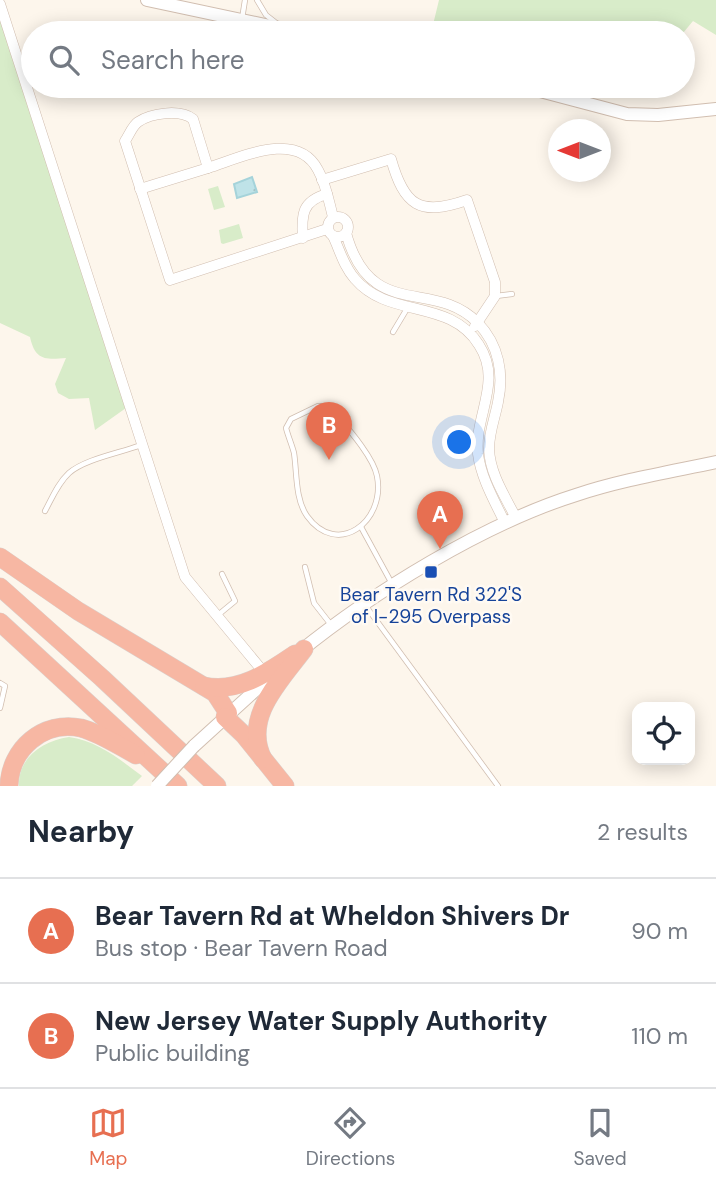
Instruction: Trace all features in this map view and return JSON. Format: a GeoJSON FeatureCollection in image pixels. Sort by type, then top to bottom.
{"type":"FeatureCollection","features":[{"type":"Feature","properties":{"kind":"highway"},"geometry":{"type":"LineString","coordinates":[[0,557],[78,611],[204,686],[220,699],[226,715],[285,786]]}},
{"type":"Feature","properties":{"kind":"highway"},"geometry":{"type":"LineString","coordinates":[[0,587],[217,786]]}},
{"type":"Feature","properties":{"kind":"highway"},"geometry":{"type":"LineString","coordinates":[[0,622],[157,766],[168,785]]}},
{"type":"Feature","properties":{"kind":"highway"},"geometry":{"type":"LineString","coordinates":[[204,686],[231,688],[267,676],[304,649]]}},
{"type":"Feature","properties":{"kind":"highway"},"geometry":{"type":"LineString","coordinates":[[263,760],[257,738],[261,712],[273,690],[304,649]]}},
{"type":"Feature","properties":{"kind":"highway"},"geometry":{"type":"LineString","coordinates":[[9,786],[13,765],[25,745],[40,734],[57,728],[85,729],[157,766]]}},
{"type":"Feature","properties":{"kind":"street"},"geometry":{"type":"LineString","coordinates":[[146,0],[247,21]]}},
{"type":"Feature","properties":{"kind":"street"},"geometry":{"type":"LineString","coordinates":[[0,4],[21,69]]}},
{"type":"Feature","properties":{"kind":"street"},"geometry":{"type":"LineString","coordinates":[[30,98],[185,577],[267,676],[194,746],[168,785]]}},
{"type":"Feature","properties":{"kind":"street"},"geometry":{"type":"LineString","coordinates":[[566,98],[627,114],[658,115],[716,109]]}},
{"type":"Feature","properties":{"kind":"street"},"geometry":{"type":"LineString","coordinates":[[208,168],[193,119],[189,116],[166,112],[137,122],[125,141],[170,280],[303,238],[330,233],[340,237],[346,233]]}},
{"type":"Feature","properties":{"kind":"street"},"geometry":{"type":"LineString","coordinates":[[140,189],[272,149],[287,148],[304,152],[317,167],[334,218]]}},
{"type":"Feature","properties":{"kind":"street"},"geometry":{"type":"LineString","coordinates":[[322,180],[391,159],[401,188],[419,204],[430,208],[443,208],[467,200],[495,282],[495,296],[470,332]]}},
{"type":"Feature","properties":{"kind":"street"},"geometry":{"type":"LineString","coordinates":[[303,238],[304,209],[314,198],[327,194]]}},
{"type":"Feature","properties":{"kind":"street"},"geometry":{"type":"LineString","coordinates":[[511,521],[480,466],[478,438],[490,376],[485,355],[470,332],[460,323],[411,302],[369,276],[354,259],[346,233],[346,220],[334,218],[328,222],[330,233],[347,269],[364,288],[386,301],[411,302],[450,307],[477,322],[496,351],[501,374],[498,403],[489,434],[491,464],[511,521]]}},
{"type":"Feature","properties":{"kind":"street"},"geometry":{"type":"LineString","coordinates":[[304,649],[393,586],[511,521],[604,486],[716,462]]}},
{"type":"Feature","properties":{"kind":"lane"},"geometry":{"type":"LineString","coordinates":[[242,20],[245,0]]}},
{"type":"Feature","properties":{"kind":"lane"},"geometry":{"type":"LineString","coordinates":[[257,0],[266,15],[274,21]]}},
{"type":"Feature","properties":{"kind":"lane"},"geometry":{"type":"LineString","coordinates":[[495,296],[512,294]]}},
{"type":"Feature","properties":{"kind":"lane"},"geometry":{"type":"LineString","coordinates":[[393,332],[411,302]]}},
{"type":"Feature","properties":{"kind":"lane"},"geometry":{"type":"LineString","coordinates":[[318,406],[329,406],[370,459],[377,476],[376,503],[370,519],[361,527],[339,534],[324,532],[306,515],[286,428],[291,419],[318,406]]}},
{"type":"Feature","properties":{"kind":"lane"},"geometry":{"type":"LineString","coordinates":[[45,511],[56,489],[69,473],[88,463],[142,444]]}},
{"type":"Feature","properties":{"kind":"lane"},"geometry":{"type":"LineString","coordinates":[[361,527],[393,586]]}},
{"type":"Feature","properties":{"kind":"lane"},"geometry":{"type":"LineString","coordinates":[[305,567],[314,603],[333,627]]}},
{"type":"Feature","properties":{"kind":"lane"},"geometry":{"type":"LineString","coordinates":[[218,615],[235,601],[222,574]]}},
{"type":"Feature","properties":{"kind":"lane"},"geometry":{"type":"LineString","coordinates":[[364,605],[498,786]]}},
{"type":"Feature","properties":{"kind":"lane"},"geometry":{"type":"LineString","coordinates":[[0,683],[5,687],[0,708]]}},
{"type":"Feature","properties":{"kind":"green space"},"geometry":{"type":"Polygon","coordinates":[[[439,0],[716,0],[716,35],[695,21],[434,21],[439,0]]]}},
{"type":"Feature","properties":{"kind":"green space"},"geometry":{"type":"Polygon","coordinates":[[[0,4],[21,67],[21,98],[31,98],[133,403],[95,430],[89,398],[69,399],[58,393],[55,384],[66,358],[42,357],[32,345],[30,337],[0,323],[0,4]]]}},
{"type":"Feature","properties":{"kind":"green space"},"geometry":{"type":"Polygon","coordinates":[[[218,186],[225,207],[214,210],[208,189],[218,186]]]}},
{"type":"Feature","properties":{"kind":"green space"},"geometry":{"type":"Polygon","coordinates":[[[239,224],[243,238],[221,243],[219,230],[239,224]]]}},
{"type":"Feature","properties":{"kind":"green space"},"geometry":{"type":"Polygon","coordinates":[[[69,737],[99,747],[142,776],[132,786],[19,786],[23,767],[34,752],[50,742],[69,737]]]}},
{"type":"Feature","properties":{"kind":"water"},"geometry":{"type":"Polygon","coordinates":[[[252,177],[257,192],[237,198],[234,184],[252,177]]]}},
{"type":"Feature","properties":{"kind":"place","name":"New Jersey Water Supply Authority"},"geometry":{"type":"Point","coordinates":[329,460]}},
{"type":"Feature","properties":{"kind":"place","name":"Bear Tavern Rd at Wheldon Shivers Dr"},"geometry":{"type":"Point","coordinates":[440,549]}},
{"type":"Feature","properties":{"kind":"place","name":"Bear Tavern Rd 322'S of I-295 Overpass"},"geometry":{"type":"Point","coordinates":[431,572]}}]}
